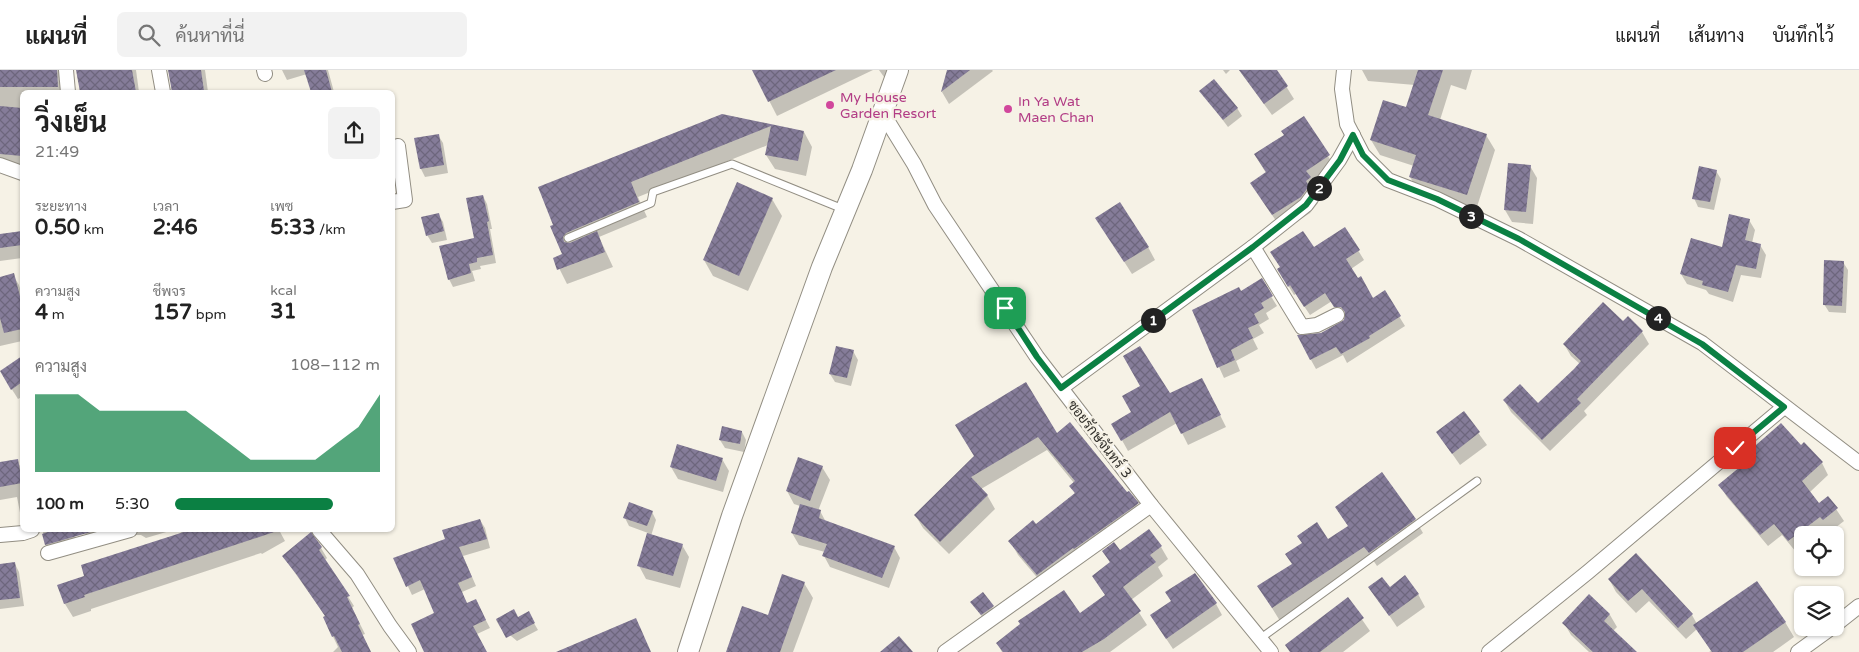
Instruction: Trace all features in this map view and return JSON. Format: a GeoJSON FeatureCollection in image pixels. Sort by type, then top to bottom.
{"type":"FeatureCollection","features":[{"type":"Feature","properties":{"kind":"main road"},"geometry":{"type":"LineString","coordinates":[[688,652],[736,507],[822,268],[862,170],[898,70]]}},
{"type":"Feature","properties":{"kind":"street"},"geometry":{"type":"LineString","coordinates":[[66,70],[68,90]]}},
{"type":"Feature","properties":{"kind":"street"},"geometry":{"type":"LineString","coordinates":[[159,70],[162,90]]}},
{"type":"Feature","properties":{"kind":"street"},"geometry":{"type":"LineString","coordinates":[[1344,70],[1342,89],[1347,124],[1363,155],[1388,180],[1437,199],[1519,239],[1694,339],[1859,463]]}},
{"type":"Feature","properties":{"kind":"street","name":"ซอยรักษ์จันทร์ 3"},"geometry":{"type":"LineString","coordinates":[[882,112],[914,164],[935,205],[1037,357],[1151,505],[1271,652]]}},
{"type":"Feature","properties":{"kind":"street"},"geometry":{"type":"LineString","coordinates":[[1061,388],[1253,247],[1306,205],[1340,160],[1353,135]]}},
{"type":"Feature","properties":{"kind":"street"},"geometry":{"type":"LineString","coordinates":[[395,202],[405,200],[398,146]]}},
{"type":"Feature","properties":{"kind":"street"},"geometry":{"type":"LineString","coordinates":[[0,165],[20,172]]}},
{"type":"Feature","properties":{"kind":"street"},"geometry":{"type":"LineString","coordinates":[[1253,247],[1302,327],[1317,325],[1337,315]]}},
{"type":"Feature","properties":{"kind":"street"},"geometry":{"type":"LineString","coordinates":[[1489,652],[1588,572],[1784,407]]}},
{"type":"Feature","properties":{"kind":"street"},"geometry":{"type":"LineString","coordinates":[[945,652],[1151,505]]}},
{"type":"Feature","properties":{"kind":"street"},"geometry":{"type":"LineString","coordinates":[[0,535],[26,532]]}},
{"type":"Feature","properties":{"kind":"street"},"geometry":{"type":"LineString","coordinates":[[48,553],[123,532]]}},
{"type":"Feature","properties":{"kind":"street"},"geometry":{"type":"LineString","coordinates":[[321,532],[357,574],[408,652]]}},
{"type":"Feature","properties":{"kind":"street"},"geometry":{"type":"LineString","coordinates":[[1844,617],[1859,606]]}},
{"type":"Feature","properties":{"kind":"street"},"geometry":{"type":"LineString","coordinates":[[1798,652],[1820,636]]}},
{"type":"Feature","properties":{"kind":"lane"},"geometry":{"type":"LineString","coordinates":[[568,238],[651,203],[653,192],[732,164],[846,210]]}},
{"type":"Feature","properties":{"kind":"lane"},"geometry":{"type":"LineString","coordinates":[[1261,638],[1477,481]]}},
{"type":"Feature","properties":{"kind":"building"},"geometry":{"type":"Polygon","coordinates":[[[0,70],[57,70],[58,87],[0,87],[0,70]]]}},
{"type":"Feature","properties":{"kind":"building"},"geometry":{"type":"Polygon","coordinates":[[[76,70],[132,70],[136,90],[80,90],[76,70]]]}},
{"type":"Feature","properties":{"kind":"building"},"geometry":{"type":"Polygon","coordinates":[[[168,70],[201,70],[204,90],[172,90],[168,70]]]}},
{"type":"Feature","properties":{"kind":"building"},"geometry":{"type":"Polygon","coordinates":[[[304,70],[326,70],[331,90],[310,90],[304,70]]]}},
{"type":"Feature","properties":{"kind":"building"},"geometry":{"type":"Polygon","coordinates":[[[752,70],[836,70],[768,102],[752,70]]]}},
{"type":"Feature","properties":{"kind":"building"},"geometry":{"type":"Polygon","coordinates":[[[947,70],[970,70],[941,92],[947,70]]]}},
{"type":"Feature","properties":{"kind":"building"},"geometry":{"type":"Polygon","coordinates":[[[1239,70],[1277,70],[1288,86],[1264,104],[1239,70]]]}},
{"type":"Feature","properties":{"kind":"building"},"geometry":{"type":"Polygon","coordinates":[[[1418,70],[1443,70],[1428,115],[1487,134],[1467,195],[1409,177],[1416,155],[1370,140],[1383,100],[1406,107],[1418,70]]]}},
{"type":"Feature","properties":{"kind":"building"},"geometry":{"type":"Polygon","coordinates":[[[1214,79],[1238,108],[1223,120],[1199,91],[1214,79]]]}},
{"type":"Feature","properties":{"kind":"building"},"geometry":{"type":"Polygon","coordinates":[[[0,106],[20,108],[20,156],[0,154],[0,106]]]}},
{"type":"Feature","properties":{"kind":"building"},"geometry":{"type":"Polygon","coordinates":[[[722,114],[804,131],[798,161],[765,155],[771,126],[631,182],[639,202],[566,233],[563,237],[564,242],[570,243],[597,231],[605,252],[557,270],[553,258],[562,254],[550,226],[553,225],[538,187],[722,114]]]}},
{"type":"Feature","properties":{"kind":"building"},"geometry":{"type":"Polygon","coordinates":[[[1304,116],[1330,155],[1306,171],[1311,177],[1306,181],[1309,186],[1301,197],[1272,215],[1250,183],[1266,172],[1254,154],[1284,135],[1281,131],[1304,116]]]}},
{"type":"Feature","properties":{"kind":"building"},"geometry":{"type":"Polygon","coordinates":[[[439,134],[444,165],[420,169],[414,138],[439,134]]]}},
{"type":"Feature","properties":{"kind":"building"},"geometry":{"type":"Polygon","coordinates":[[[1508,163],[1531,165],[1526,212],[1504,210],[1508,163]]]}},
{"type":"Feature","properties":{"kind":"building"},"geometry":{"type":"Polygon","coordinates":[[[1699,166],[1717,170],[1710,202],[1692,199],[1699,166]]]}},
{"type":"Feature","properties":{"kind":"building"},"geometry":{"type":"Polygon","coordinates":[[[737,182],[773,198],[739,276],[703,260],[737,182]]]}},
{"type":"Feature","properties":{"kind":"building"},"geometry":{"type":"Polygon","coordinates":[[[483,195],[489,221],[487,222],[493,255],[477,258],[477,262],[469,264],[471,273],[448,280],[439,246],[474,238],[466,198],[483,195]]]}},
{"type":"Feature","properties":{"kind":"building"},"geometry":{"type":"Polygon","coordinates":[[[1120,202],[1149,247],[1124,262],[1095,218],[1120,202]]]}},
{"type":"Feature","properties":{"kind":"building"},"geometry":{"type":"Polygon","coordinates":[[[439,213],[444,231],[426,236],[421,217],[439,213]]]}},
{"type":"Feature","properties":{"kind":"building"},"geometry":{"type":"Polygon","coordinates":[[[1729,214],[1750,219],[1745,240],[1761,244],[1756,269],[1736,265],[1728,292],[1702,285],[1703,281],[1680,274],[1691,238],[1722,247],[1729,214]]]}},
{"type":"Feature","properties":{"kind":"building"},"geometry":{"type":"Polygon","coordinates":[[[1345,227],[1360,250],[1346,259],[1358,278],[1361,276],[1373,298],[1385,290],[1401,316],[1369,336],[1370,338],[1341,354],[1336,347],[1310,360],[1297,335],[1321,333],[1344,320],[1345,312],[1341,307],[1334,307],[1325,293],[1304,307],[1290,285],[1288,287],[1277,269],[1280,267],[1270,252],[1303,231],[1314,247],[1345,227]]]}},
{"type":"Feature","properties":{"kind":"building"},"geometry":{"type":"Polygon","coordinates":[[[20,231],[20,245],[0,248],[0,234],[20,231]]]}},
{"type":"Feature","properties":{"kind":"building"},"geometry":{"type":"Polygon","coordinates":[[[1824,260],[1844,261],[1842,306],[1823,305],[1824,260]]]}},
{"type":"Feature","properties":{"kind":"building"},"geometry":{"type":"Polygon","coordinates":[[[14,273],[20,296],[20,329],[4,333],[0,318],[0,277],[14,273]]]}},
{"type":"Feature","properties":{"kind":"building"},"geometry":{"type":"Polygon","coordinates":[[[1262,278],[1273,296],[1261,303],[1264,308],[1254,314],[1259,323],[1248,328],[1253,338],[1231,350],[1235,360],[1217,368],[1192,310],[1239,287],[1241,291],[1262,278]]]}},
{"type":"Feature","properties":{"kind":"building"},"geometry":{"type":"Polygon","coordinates":[[[1603,302],[1623,321],[1628,316],[1643,331],[1577,399],[1581,403],[1542,440],[1503,400],[1520,384],[1538,403],[1574,369],[1581,361],[1563,344],[1603,302]]]}},
{"type":"Feature","properties":{"kind":"building"},"geometry":{"type":"Polygon","coordinates":[[[836,346],[854,350],[847,378],[829,374],[836,346]]]}},
{"type":"Feature","properties":{"kind":"building"},"geometry":{"type":"Polygon","coordinates":[[[1140,346],[1170,393],[1202,378],[1221,415],[1181,434],[1170,412],[1121,441],[1111,424],[1131,412],[1122,396],[1140,386],[1123,356],[1140,346]]]}},
{"type":"Feature","properties":{"kind":"building"},"geometry":{"type":"Polygon","coordinates":[[[20,357],[20,383],[11,390],[0,371],[20,357]]]}},
{"type":"Feature","properties":{"kind":"building"},"geometry":{"type":"Polygon","coordinates":[[[1026,382],[1057,433],[1070,422],[1127,492],[1129,491],[1139,503],[1037,575],[1008,541],[1033,520],[1036,524],[1075,493],[1069,486],[1075,481],[1038,437],[971,477],[988,495],[940,542],[914,515],[974,456],[955,425],[1026,382]]]}},
{"type":"Feature","properties":{"kind":"building"},"geometry":{"type":"Polygon","coordinates":[[[1464,411],[1480,432],[1452,454],[1436,432],[1464,411]]]}},
{"type":"Feature","properties":{"kind":"building"},"geometry":{"type":"Polygon","coordinates":[[[1781,423],[1801,445],[1804,442],[1823,462],[1802,481],[1819,503],[1828,496],[1838,508],[1823,520],[1820,517],[1808,526],[1794,526],[1794,536],[1788,541],[1774,524],[1760,535],[1718,485],[1752,457],[1748,452],[1781,423]]]}},
{"type":"Feature","properties":{"kind":"building"},"geometry":{"type":"Polygon","coordinates":[[[722,426],[742,431],[740,444],[719,440],[722,426]]]}},
{"type":"Feature","properties":{"kind":"building"},"geometry":{"type":"Polygon","coordinates":[[[677,444],[723,458],[716,481],[670,467],[677,444]]]}},
{"type":"Feature","properties":{"kind":"building"},"geometry":{"type":"Polygon","coordinates":[[[798,457],[823,466],[810,501],[786,491],[798,457]]]}},
{"type":"Feature","properties":{"kind":"building"},"geometry":{"type":"Polygon","coordinates":[[[18,459],[20,483],[0,487],[0,462],[18,459]]]}},
{"type":"Feature","properties":{"kind":"building"},"geometry":{"type":"Polygon","coordinates":[[[1382,472],[1416,519],[1369,553],[1364,547],[1272,608],[1257,586],[1292,564],[1285,554],[1302,543],[1297,536],[1317,522],[1328,539],[1348,526],[1335,507],[1382,472]]]}},
{"type":"Feature","properties":{"kind":"building"},"geometry":{"type":"Polygon","coordinates":[[[629,502],[653,511],[647,526],[623,518],[629,502]]]}},
{"type":"Feature","properties":{"kind":"building"},"geometry":{"type":"Polygon","coordinates":[[[800,504],[821,510],[819,518],[895,546],[882,578],[822,556],[827,544],[791,533],[800,504]]]}},
{"type":"Feature","properties":{"kind":"building"},"geometry":{"type":"Polygon","coordinates":[[[480,519],[487,539],[459,547],[472,577],[458,583],[467,603],[476,599],[486,620],[473,626],[487,652],[424,652],[411,624],[434,613],[420,580],[406,587],[393,558],[445,539],[442,530],[480,519]]]}},
{"type":"Feature","properties":{"kind":"building"},"geometry":{"type":"Polygon","coordinates":[[[1149,529],[1162,546],[1150,555],[1156,562],[1123,587],[1141,611],[1104,639],[1082,652],[1003,652],[996,643],[1020,624],[1018,621],[1064,590],[1080,613],[1105,595],[1092,576],[1110,562],[1102,551],[1114,542],[1120,550],[1149,529]]]}},
{"type":"Feature","properties":{"kind":"building"},"geometry":{"type":"Polygon","coordinates":[[[48,532],[91,532],[45,545],[42,534],[48,532]]]}},
{"type":"Feature","properties":{"kind":"building"},"geometry":{"type":"Polygon","coordinates":[[[184,532],[274,532],[84,595],[85,597],[64,604],[57,585],[84,576],[81,565],[184,532]]]}},
{"type":"Feature","properties":{"kind":"building"},"geometry":{"type":"Polygon","coordinates":[[[311,532],[322,547],[319,550],[350,596],[347,597],[371,652],[342,652],[334,636],[332,637],[323,617],[325,616],[282,556],[311,532]]]}},
{"type":"Feature","properties":{"kind":"building"},"geometry":{"type":"Polygon","coordinates":[[[647,533],[683,544],[673,576],[637,566],[647,533]]]}},
{"type":"Feature","properties":{"kind":"building"},"geometry":{"type":"Polygon","coordinates":[[[1636,553],[1693,614],[1678,628],[1642,589],[1628,601],[1608,579],[1636,553]]]}},
{"type":"Feature","properties":{"kind":"building"},"geometry":{"type":"Polygon","coordinates":[[[15,562],[20,598],[0,600],[0,564],[15,562]]]}},
{"type":"Feature","properties":{"kind":"building"},"geometry":{"type":"Polygon","coordinates":[[[1195,573],[1217,603],[1166,639],[1150,615],[1171,601],[1165,592],[1195,573]]]}},
{"type":"Feature","properties":{"kind":"building"},"geometry":{"type":"Polygon","coordinates":[[[782,574],[805,582],[780,652],[726,652],[742,606],[768,615],[782,574]]]}},
{"type":"Feature","properties":{"kind":"building"},"geometry":{"type":"Polygon","coordinates":[[[1405,575],[1419,594],[1389,616],[1368,587],[1382,577],[1390,587],[1405,575]]]}},
{"type":"Feature","properties":{"kind":"building"},"geometry":{"type":"Polygon","coordinates":[[[1757,581],[1786,622],[1743,652],[1712,652],[1693,625],[1757,581]]]}},
{"type":"Feature","properties":{"kind":"building"},"geometry":{"type":"Polygon","coordinates":[[[983,592],[994,606],[981,615],[970,602],[983,592]]]}},
{"type":"Feature","properties":{"kind":"building"},"geometry":{"type":"Polygon","coordinates":[[[1589,594],[1610,614],[1604,621],[1637,652],[1593,652],[1562,623],[1589,594]]]}},
{"type":"Feature","properties":{"kind":"building"},"geometry":{"type":"Polygon","coordinates":[[[1348,597],[1364,618],[1320,652],[1290,652],[1285,645],[1348,597]]]}},
{"type":"Feature","properties":{"kind":"building"},"geometry":{"type":"Polygon","coordinates":[[[514,609],[518,617],[529,611],[535,623],[506,638],[496,619],[514,609]]]}},
{"type":"Feature","properties":{"kind":"building"},"geometry":{"type":"Polygon","coordinates":[[[636,618],[651,652],[556,652],[636,618]]]}},
{"type":"Feature","properties":{"kind":"building"},"geometry":{"type":"Polygon","coordinates":[[[899,636],[913,652],[880,652],[899,636]]]}},
{"type":"Feature","properties":{"kind":"place","name":"My House Garden Resort"},"geometry":{"type":"Point","coordinates":[830,105]}},
{"type":"Feature","properties":{"kind":"place","name":"In Ya Wat Maen Chan"},"geometry":{"type":"Point","coordinates":[1008,109]}},
{"type":"Feature","properties":{"kind":"route"},"geometry":{"type":"LineString","coordinates":[[1005,308],[1037,357],[1061,388],[1253,247],[1306,205],[1340,160],[1353,135],[1363,155],[1388,180],[1437,199],[1519,239],[1702,344],[1784,407],[1735,448]]}}]}
